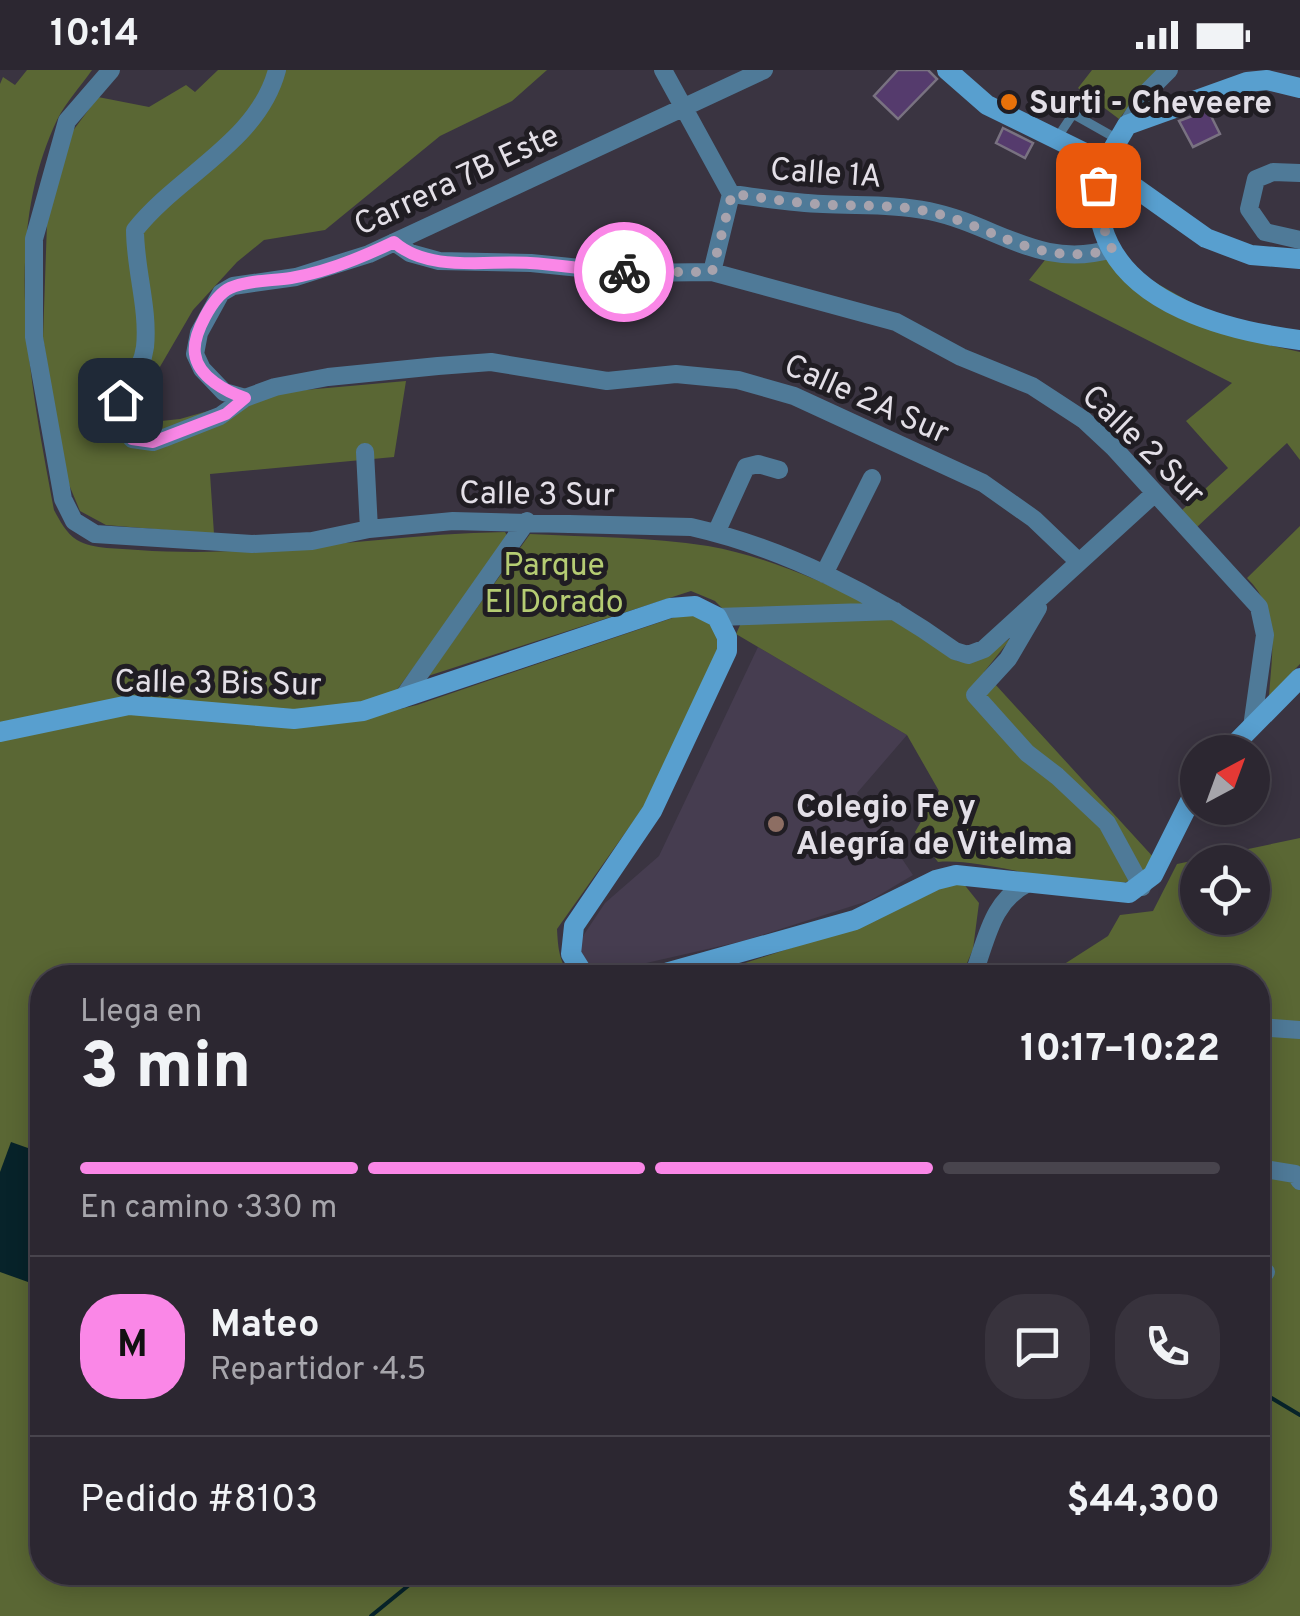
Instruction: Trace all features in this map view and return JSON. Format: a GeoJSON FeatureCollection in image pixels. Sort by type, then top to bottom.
{"type":"FeatureCollection","features":[{"type":"Feature","properties":{"kind":"street","name":"Calle 3 Sur"},"geometry":{"type":"LineString","coordinates":[[111,70],[67,121],[34,238],[34,336],[63,499],[80,526],[102,536],[252,544],[312,541],[370,529],[453,521],[690,527],[824,574],[968,655],[984,650],[1050,592]]}},
{"type":"Feature","properties":{"kind":"street","name":"Calle 2A Sur"},"geometry":{"type":"LineString","coordinates":[[277,70],[268,97],[243,130],[156,205],[135,230],[145,342],[136,372],[120,400],[119,418],[132,439],[153,442],[226,414],[259,391],[328,377],[480,362],[608,381],[676,374],[752,382],[794,396],[984,483],[1034,519],[1079,562]]}},
{"type":"Feature","properties":{"kind":"street"},"geometry":{"type":"LineString","coordinates":[[663,70],[732,194],[712,272]]}},
{"type":"Feature","properties":{"kind":"street","name":"Carrera 7B Este"},"geometry":{"type":"LineString","coordinates":[[245,398],[224,392],[202,369],[195,354],[199,333],[221,294],[233,286],[296,277],[394,242],[764,70]]}},
{"type":"Feature","properties":{"kind":"street"},"geometry":{"type":"LineString","coordinates":[[947,70],[987,105],[1105,165],[1192,230],[1220,245],[1266,258],[1300,259]]}},
{"type":"Feature","properties":{"kind":"street"},"geometry":{"type":"LineString","coordinates":[[1169,70],[1149,90],[1105,165],[1098,185],[1098,207],[1112,249],[1131,275],[1182,309],[1232,326],[1300,340]]}},
{"type":"Feature","properties":{"kind":"street"},"geometry":{"type":"LineString","coordinates":[[1123,133],[1247,82],[1267,80],[1300,88]]}},
{"type":"Feature","properties":{"kind":"street"},"geometry":{"type":"LineString","coordinates":[[1300,173],[1266,174],[1252,185],[1249,209],[1256,222],[1279,238],[1300,240]]}},
{"type":"Feature","properties":{"kind":"street","name":"Calle 1A"},"geometry":{"type":"LineString","coordinates":[[732,194],[930,212],[964,221],[1025,249],[1050,254],[1080,256],[1112,249]]}},
{"type":"Feature","properties":{"kind":"street","name":"Calle 2 Sur"},"geometry":{"type":"LineString","coordinates":[[394,242],[410,253],[439,261],[531,263],[629,273],[712,272],[910,328],[961,357],[1048,394],[1114,448],[1260,607],[1265,635],[1252,727]]}},
{"type":"Feature","properties":{"kind":"street"},"geometry":{"type":"LineString","coordinates":[[364,452],[370,529]]}},
{"type":"Feature","properties":{"kind":"street"},"geometry":{"type":"LineString","coordinates":[[716,533],[746,467],[758,464],[780,470]]}},
{"type":"Feature","properties":{"kind":"street"},"geometry":{"type":"LineString","coordinates":[[824,574],[872,478]]}},
{"type":"Feature","properties":{"kind":"street"},"geometry":{"type":"LineString","coordinates":[[1142,887],[1107,823],[1058,776],[1027,753],[975,695],[1008,659],[1050,592],[1155,493]]}},
{"type":"Feature","properties":{"kind":"street"},"geometry":{"type":"LineString","coordinates":[[402,700],[528,520]]}},
{"type":"Feature","properties":{"kind":"street","name":"Calle 3 Bis Sur"},"geometry":{"type":"LineString","coordinates":[[0,732],[129,705],[294,718],[351,713],[402,700],[670,608],[695,606],[717,617]]}},
{"type":"Feature","properties":{"kind":"street"},"geometry":{"type":"LineString","coordinates":[[578,965],[571,954],[574,926],[652,811],[722,665],[727,644],[717,617],[895,611]]}},
{"type":"Feature","properties":{"kind":"street"},"geometry":{"type":"LineString","coordinates":[[1244,735],[1300,678]]}},
{"type":"Feature","properties":{"kind":"street"},"geometry":{"type":"LineString","coordinates":[[694,965],[855,920],[936,880],[974,874],[1121,894],[1142,887],[1157,868],[1180,821]]}},
{"type":"Feature","properties":{"kind":"street"},"geometry":{"type":"LineString","coordinates":[[974,874],[988,894],[994,915]]}},
{"type":"Feature","properties":{"kind":"street"},"geometry":{"type":"LineString","coordinates":[[977,965],[994,915],[1008,896],[1028,883]]}},
{"type":"Feature","properties":{"kind":"street"},"geometry":{"type":"LineString","coordinates":[[1270,1028],[1300,1030]]}},
{"type":"Feature","properties":{"kind":"street"},"geometry":{"type":"LineString","coordinates":[[1270,1171],[1297,1177]]}},
{"type":"Feature","properties":{"kind":"lane"},"geometry":{"type":"LineString","coordinates":[[1057,138],[1073,114],[1123,133]]}},
{"type":"Feature","properties":{"kind":"shaded area","name":"Colegio Fe y Alegría de Vitelma"},"geometry":{"type":"Polygon","coordinates":[[[758,647],[907,735],[857,793],[913,875],[871,900],[743,941],[637,965],[588,964],[577,945],[605,903],[659,856],[758,647]]]}},
{"type":"Feature","properties":{"kind":"green space"},"geometry":{"type":"Polygon","coordinates":[[[27,70],[92,70],[57,120],[40,166],[29,214],[25,263],[30,363],[45,462],[54,510],[73,537],[99,547],[185,552],[505,532],[509,539],[379,714],[417,705],[687,613],[714,624],[719,645],[683,734],[647,802],[557,929],[564,965],[30,965],[30,1585],[1270,1585],[1270,965],[1063,965],[1108,936],[1120,915],[1153,911],[1180,863],[1180,935],[1270,935],[1270,845],[1267,845],[1300,838],[1300,1616],[0,1616],[3,77],[15,85],[27,70]]]}},
{"type":"Feature","properties":{"kind":"green space"},"geometry":{"type":"Polygon","coordinates":[[[218,70],[547,70],[512,101],[440,136],[325,230],[264,240],[237,262],[193,310],[143,396],[148,409],[161,421],[271,393],[406,381],[394,457],[210,474],[214,534],[106,525],[80,511],[65,475],[43,338],[47,223],[72,132],[98,97],[149,107],[186,85],[195,92],[218,70]]]}},
{"type":"Feature","properties":{"kind":"green space"},"geometry":{"type":"Polygon","coordinates":[[[1092,70],[1157,70],[1119,119],[1078,88],[1092,70]]]}},
{"type":"Feature","properties":{"kind":"green space"},"geometry":{"type":"Polygon","coordinates":[[[1108,256],[1265,344],[1300,352],[1300,460],[1287,443],[1197,527],[1182,510],[1228,468],[1186,421],[1232,383],[1029,280],[1045,260],[1071,262],[1108,256]]]}},
{"type":"Feature","properties":{"kind":"green space"},"geometry":{"type":"Polygon","coordinates":[[[1300,526],[1300,664],[1269,696],[1270,618],[1258,591],[1247,578],[1300,526]]]}},
{"type":"Feature","properties":{"kind":"green space","name":"Parque El Dorado"},"geometry":{"type":"Polygon","coordinates":[[[530,534],[642,539],[729,550],[771,562],[869,604],[727,613],[715,601],[691,591],[428,676],[530,534]]]}},
{"type":"Feature","properties":{"kind":"green space"},"geometry":{"type":"Polygon","coordinates":[[[891,618],[957,661],[980,658],[1012,637],[984,672],[1155,859],[1147,868],[1132,880],[1092,884],[984,865],[938,862],[915,832],[939,791],[907,735],[736,634],[741,623],[891,618]]]}},
{"type":"Feature","properties":{"kind":"green space"},"geometry":{"type":"Polygon","coordinates":[[[963,883],[979,903],[973,949],[966,965],[739,965],[877,920],[939,886],[963,883]]]}},
{"type":"Feature","properties":{"kind":"water"},"geometry":{"type":"Polygon","coordinates":[[[11,1142],[30,1149],[30,1283],[0,1272],[0,1172],[11,1142]]]}},
{"type":"Feature","properties":{"kind":"building"},"geometry":{"type":"Polygon","coordinates":[[[898,70],[928,70],[937,79],[898,119],[874,96],[898,70]]]}},
{"type":"Feature","properties":{"kind":"building"},"geometry":{"type":"Polygon","coordinates":[[[1208,110],[1220,134],[1193,147],[1179,121],[1208,110]]]}},
{"type":"Feature","properties":{"kind":"building"},"geometry":{"type":"Polygon","coordinates":[[[1003,128],[1033,143],[1025,158],[996,143],[1003,128]]]}},
{"type":"Feature","properties":{"kind":"waterway"},"geometry":{"type":"LineString","coordinates":[[1270,1397],[1300,1415]]}},
{"type":"Feature","properties":{"kind":"waterway"},"geometry":{"type":"LineString","coordinates":[[371,1616],[409,1585]]}},
{"type":"Feature","properties":{"kind":"way so far"},"geometry":{"type":"LineString","coordinates":[[624,272],[712,272],[732,194],[816,204],[912,208],[964,221],[1025,249],[1080,256],[1112,249],[1101,221],[1098,185]]}},
{"type":"Feature","properties":{"kind":"place","name":"Surti - Cheveere"},"geometry":{"type":"Point","coordinates":[1009,102]}},
{"type":"Feature","properties":{"kind":"place","name":"Colegio Fe y Alegría de Vitelma"},"geometry":{"type":"Point","coordinates":[776,824]}},
{"type":"Feature","properties":{"kind":"route"},"geometry":{"type":"LineString","coordinates":[[120,400],[119,418],[125,430],[132,439],[142,441],[153,442],[226,414],[245,398],[224,392],[202,369],[195,354],[199,333],[221,294],[233,286],[296,277],[394,242],[410,253],[439,261],[531,263],[624,272]]}}]}
